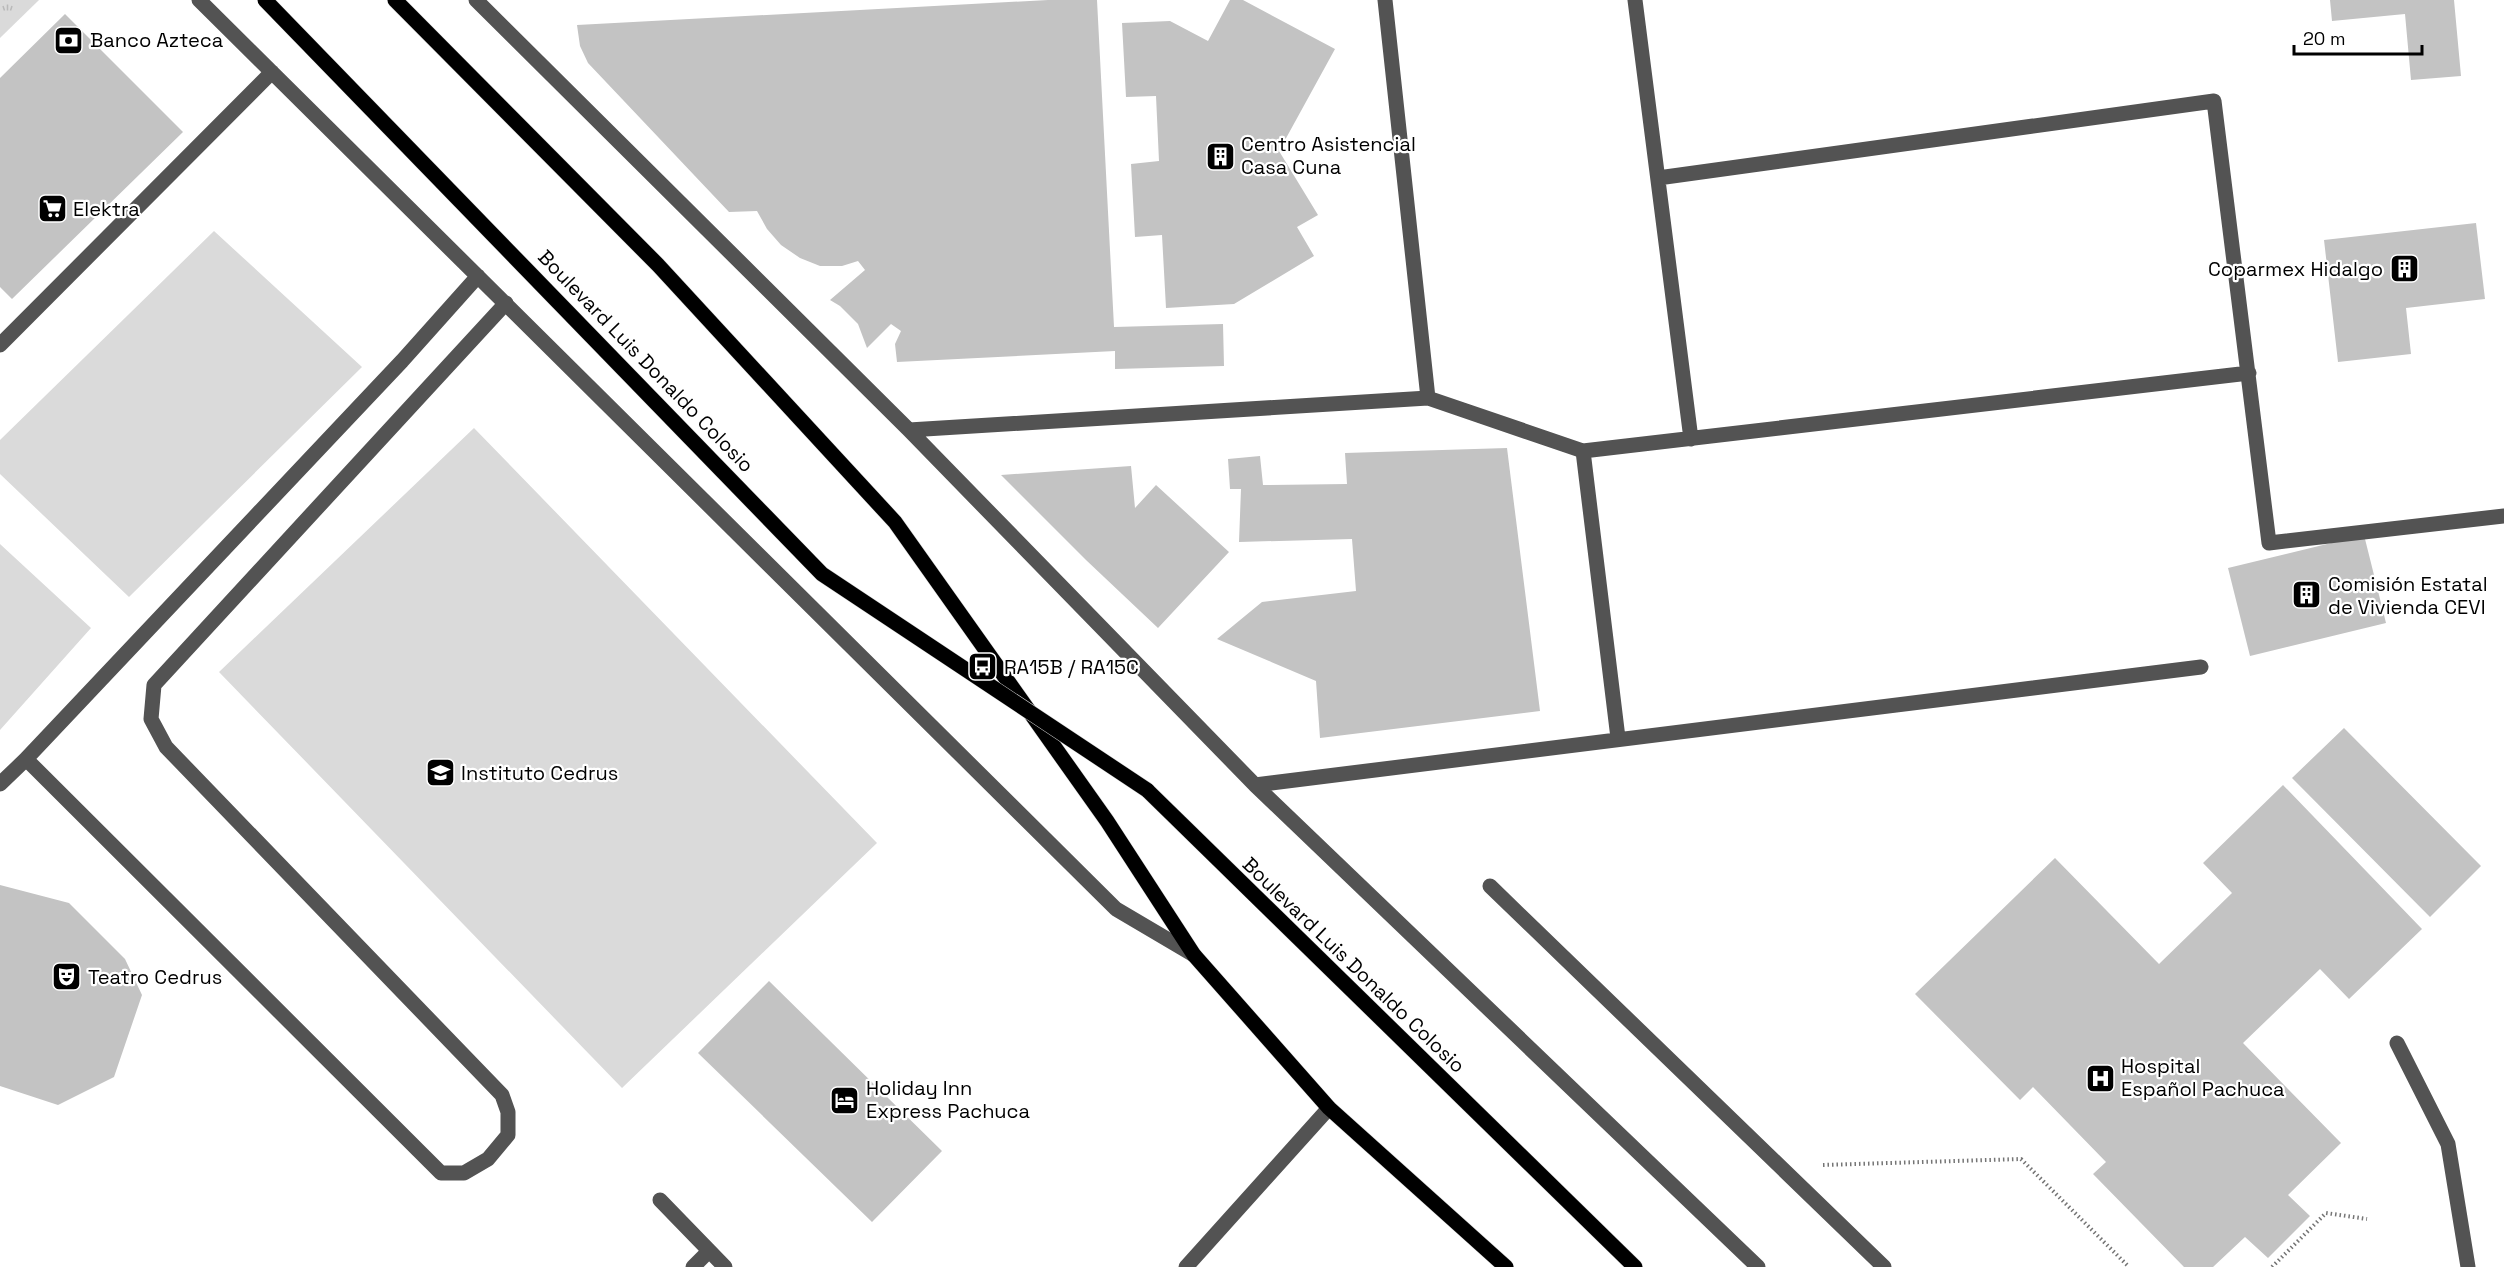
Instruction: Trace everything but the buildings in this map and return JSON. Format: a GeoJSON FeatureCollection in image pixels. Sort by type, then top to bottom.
{"type":"FeatureCollection","features":[{"type":"Feature","properties":{"kind":"main road","name":"Boulevard Luis Donaldo Colosio"},"geometry":{"type":"LineString","coordinates":[[266,0],[822,574],[1146,790],[1635,1267]]}},
{"type":"Feature","properties":{"kind":"main road"},"geometry":{"type":"LineString","coordinates":[[395,0],[658,265],[895,522],[1107,821],[1194,955],[1329,1107],[1506,1267]]}},
{"type":"Feature","properties":{"kind":"street"},"geometry":{"type":"LineString","coordinates":[[200,0],[1116,909],[1194,955]]}},
{"type":"Feature","properties":{"kind":"street"},"geometry":{"type":"LineString","coordinates":[[476,0],[909,430],[1255,785],[1758,1267]]}},
{"type":"Feature","properties":{"kind":"street"},"geometry":{"type":"LineString","coordinates":[[1385,0],[1428,398]]}},
{"type":"Feature","properties":{"kind":"street"},"geometry":{"type":"LineString","coordinates":[[1635,0],[1691,439]]}},
{"type":"Feature","properties":{"kind":"street"},"geometry":{"type":"LineString","coordinates":[[0,345],[272,72]]}},
{"type":"Feature","properties":{"kind":"street"},"geometry":{"type":"LineString","coordinates":[[1658,178],[2214,101],[2269,543],[2504,516]]}},
{"type":"Feature","properties":{"kind":"street"},"geometry":{"type":"LineString","coordinates":[[0,784],[402,361],[478,276]]}},
{"type":"Feature","properties":{"kind":"street"},"geometry":{"type":"LineString","coordinates":[[26,759],[441,1173],[464,1173],[488,1160],[508,1135],[508,1112],[502,1095],[166,747],[151,720],[154,685],[506,303]]}},
{"type":"Feature","properties":{"kind":"street"},"geometry":{"type":"LineString","coordinates":[[909,430],[1428,398],[1583,452],[2249,373]]}},
{"type":"Feature","properties":{"kind":"street"},"geometry":{"type":"LineString","coordinates":[[1583,452],[1618,738]]}},
{"type":"Feature","properties":{"kind":"street"},"geometry":{"type":"LineString","coordinates":[[1255,785],[2201,667]]}},
{"type":"Feature","properties":{"kind":"street"},"geometry":{"type":"LineString","coordinates":[[1490,886],[1884,1267]]}},
{"type":"Feature","properties":{"kind":"street"},"geometry":{"type":"LineString","coordinates":[[2397,1043],[2448,1144],[2468,1267]]}},
{"type":"Feature","properties":{"kind":"street"},"geometry":{"type":"LineString","coordinates":[[1186,1267],[1329,1107]]}},
{"type":"Feature","properties":{"kind":"street"},"geometry":{"type":"LineString","coordinates":[[660,1200],[725,1267]]}},
{"type":"Feature","properties":{"kind":"street"},"geometry":{"type":"LineString","coordinates":[[693,1267],[709,1251]]}},
{"type":"Feature","properties":{"kind":"path"},"geometry":{"type":"LineString","coordinates":[[1780,1166],[2021,1160],[2129,1267]]}},
{"type":"Feature","properties":{"kind":"path"},"geometry":{"type":"LineString","coordinates":[[2272,1267],[2326,1213],[2367,1219]]}},
{"type":"Feature","properties":{"kind":"green space"},"geometry":{"type":"Polygon","coordinates":[[[0,0],[39,0],[0,38],[0,0]]]}},
{"type":"Feature","properties":{"kind":"green space"},"geometry":{"type":"Polygon","coordinates":[[[214,231],[362,367],[129,597],[0,474],[0,440],[214,231]]]}},
{"type":"Feature","properties":{"kind":"green space"},"geometry":{"type":"Polygon","coordinates":[[[474,428],[877,843],[622,1088],[219,672],[474,428]]]}},
{"type":"Feature","properties":{"kind":"green space"},"geometry":{"type":"Polygon","coordinates":[[[0,544],[91,628],[0,730],[0,544]]]}},
{"type":"Feature","properties":{"kind":"place","name":"Banco Azteca"},"geometry":{"type":"Point","coordinates":[69,40]}},
{"type":"Feature","properties":{"kind":"place","name":"Centro Asistencial Casa Cuna"},"geometry":{"type":"Point","coordinates":[1220,156]}},
{"type":"Feature","properties":{"kind":"place","name":"Elektra"},"geometry":{"type":"Point","coordinates":[52,209]}},
{"type":"Feature","properties":{"kind":"place","name":"Coparmex Hidalgo"},"geometry":{"type":"Point","coordinates":[2404,269]}},
{"type":"Feature","properties":{"kind":"place","name":"Comisión Estatal de Vivienda CEVI"},"geometry":{"type":"Point","coordinates":[2307,595]}},
{"type":"Feature","properties":{"kind":"place","name":"RA15B / RA15C"},"geometry":{"type":"Point","coordinates":[983,667]}},
{"type":"Feature","properties":{"kind":"place","name":"Instituto Cedrus"},"geometry":{"type":"Point","coordinates":[440,773]}},
{"type":"Feature","properties":{"kind":"place","name":"Teatro Cedrus"},"geometry":{"type":"Point","coordinates":[67,977]}},
{"type":"Feature","properties":{"kind":"place","name":"Hospital Español Pachuca"},"geometry":{"type":"Point","coordinates":[2100,1078]}},
{"type":"Feature","properties":{"kind":"place","name":"Holiday Inn Express Pachuca"},"geometry":{"type":"Point","coordinates":[845,1100]}}]}
